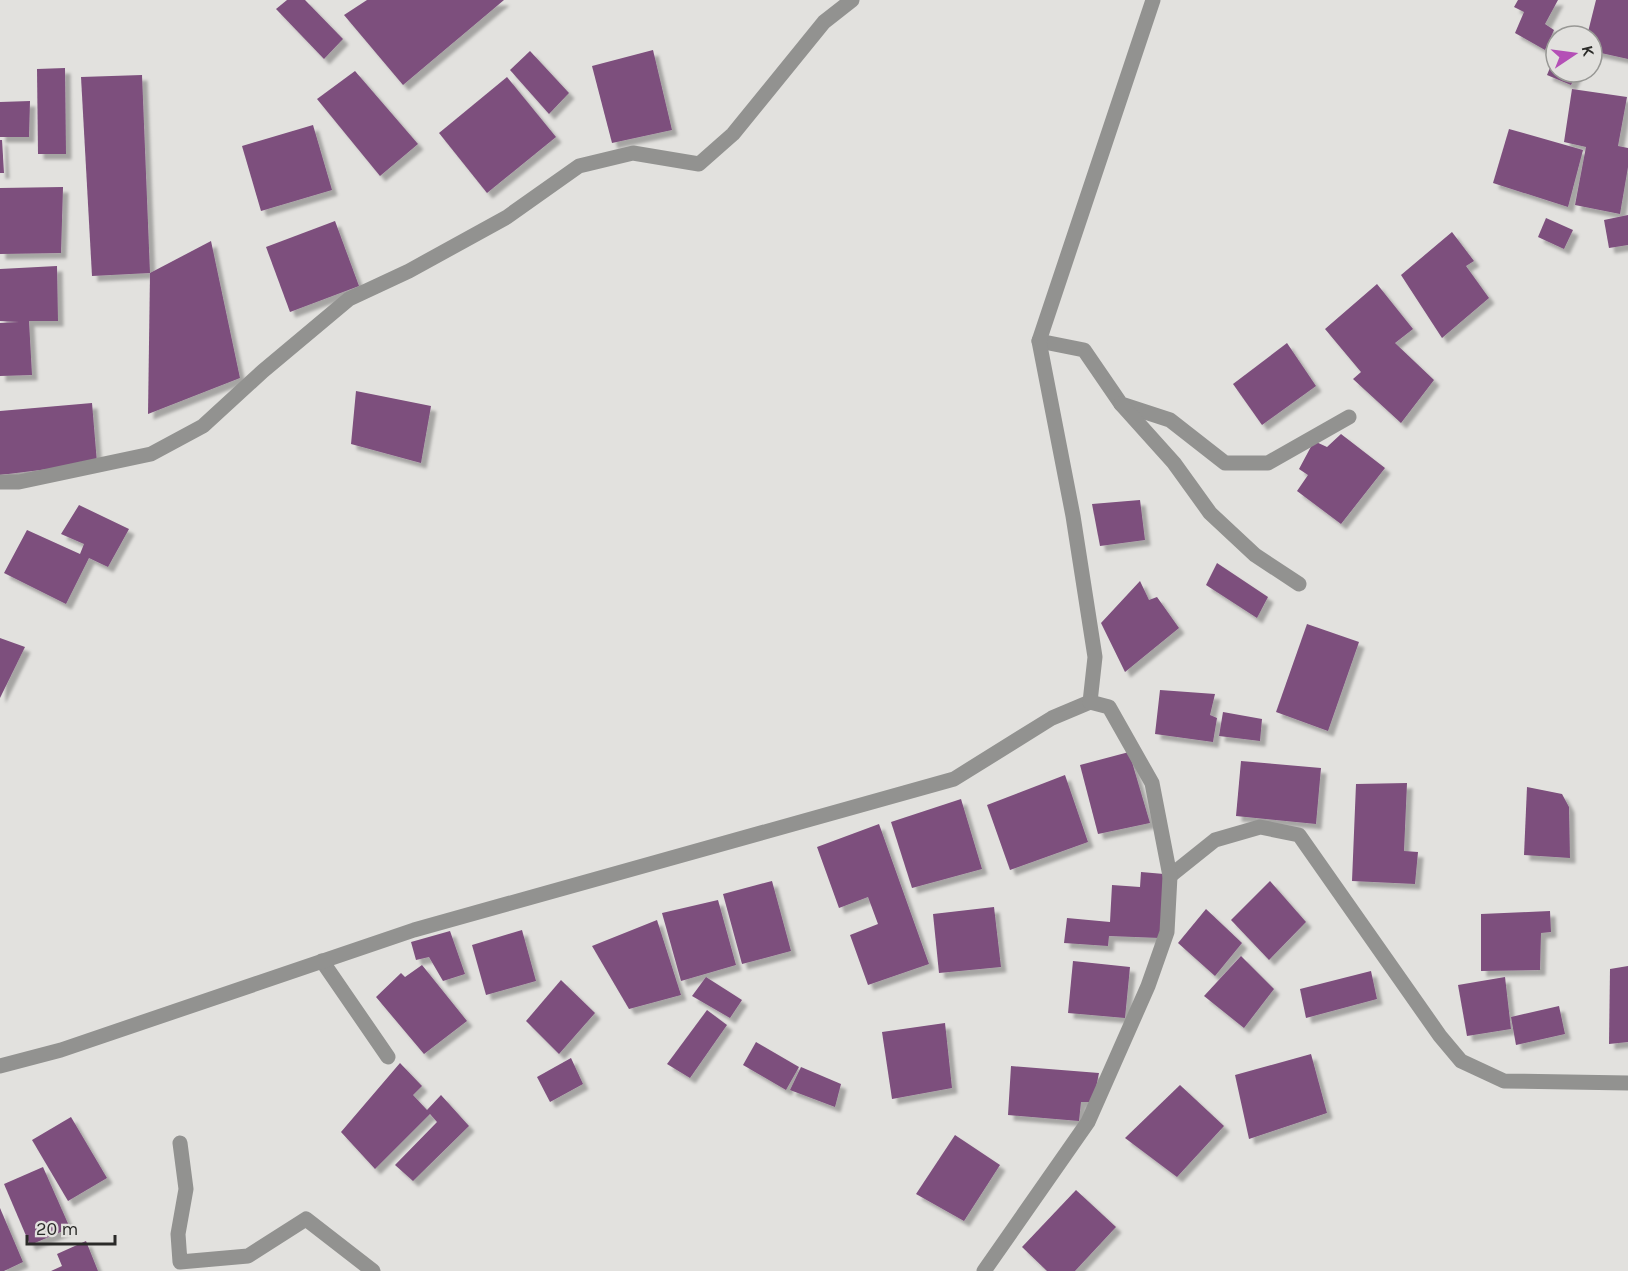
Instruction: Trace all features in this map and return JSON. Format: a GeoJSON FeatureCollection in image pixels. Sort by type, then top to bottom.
{"type":"FeatureCollection","features":[{"type":"Feature","properties":{"kind":"street"},"geometry":{"type":"LineString","coordinates":[[0,482],[19,482],[151,454],[203,426],[263,371],[350,299],[410,271],[507,217],[579,166],[633,153],[699,164],[733,134],[824,22],[852,0]]}},
{"type":"Feature","properties":{"kind":"street"},"geometry":{"type":"LineString","coordinates":[[1090,702],[1095,657],[1073,516],[1039,341],[1153,0]]}},
{"type":"Feature","properties":{"kind":"street"},"geometry":{"type":"LineString","coordinates":[[1039,341],[1084,350],[1121,404],[1174,463],[1210,513],[1255,555],[1299,584]]}},
{"type":"Feature","properties":{"kind":"street"},"geometry":{"type":"LineString","coordinates":[[1121,404],[1170,420],[1225,463],[1268,464],[1349,417]]}},
{"type":"Feature","properties":{"kind":"street"},"geometry":{"type":"LineString","coordinates":[[0,1066],[61,1050],[414,930],[954,779],[1052,718],[1090,702],[1109,707],[1152,783],[1170,876],[1167,932],[1148,986],[1088,1122],[984,1271]]}},
{"type":"Feature","properties":{"kind":"street"},"geometry":{"type":"LineString","coordinates":[[1170,876],[1215,840],[1260,827],[1299,835],[1440,1036],[1461,1061],[1504,1081],[1628,1083]]}},
{"type":"Feature","properties":{"kind":"street"},"geometry":{"type":"LineString","coordinates":[[322,961],[388,1057]]}},
{"type":"Feature","properties":{"kind":"street"},"geometry":{"type":"LineString","coordinates":[[180,1143],[186,1189],[178,1234],[180,1262],[248,1256],[306,1219],[373,1271]]}},
{"type":"Feature","properties":{"kind":"building"},"geometry":{"type":"Polygon","coordinates":[[[287,0],[305,0],[343,39],[324,59],[276,9],[287,0]]]}},
{"type":"Feature","properties":{"kind":"building"},"geometry":{"type":"Polygon","coordinates":[[[367,0],[504,0],[403,85],[344,15],[367,0]]]}},
{"type":"Feature","properties":{"kind":"building"},"geometry":{"type":"Polygon","coordinates":[[[1518,0],[1558,0],[1544,24],[1544,49],[1515,33],[1524,12],[1514,7],[1518,0]]]}},
{"type":"Feature","properties":{"kind":"building"},"geometry":{"type":"Polygon","coordinates":[[[1596,0],[1628,0],[1628,59],[1604,54],[1604,24],[1590,24],[1596,0]]]}},
{"type":"Feature","properties":{"kind":"building"},"geometry":{"type":"Polygon","coordinates":[[[653,50],[672,130],[612,143],[592,66],[653,50]]]}},
{"type":"Feature","properties":{"kind":"building"},"geometry":{"type":"Polygon","coordinates":[[[530,51],[569,93],[549,114],[510,70],[530,51]]]}},
{"type":"Feature","properties":{"kind":"building"},"geometry":{"type":"Polygon","coordinates":[[[65,68],[66,154],[38,154],[37,69],[65,68]]]}},
{"type":"Feature","properties":{"kind":"building"},"geometry":{"type":"Polygon","coordinates":[[[355,71],[418,144],[380,176],[317,99],[355,71]]]}},
{"type":"Feature","properties":{"kind":"building"},"geometry":{"type":"Polygon","coordinates":[[[142,75],[150,273],[92,276],[81,77],[142,75]]]}},
{"type":"Feature","properties":{"kind":"building"},"geometry":{"type":"Polygon","coordinates":[[[507,77],[556,137],[487,193],[439,133],[507,77]]]}},
{"type":"Feature","properties":{"kind":"building"},"geometry":{"type":"Polygon","coordinates":[[[1572,89],[1627,97],[1618,146],[1628,148],[1628,167],[1620,214],[1575,205],[1586,147],[1564,142],[1572,89]]]}},
{"type":"Feature","properties":{"kind":"building"},"geometry":{"type":"Polygon","coordinates":[[[30,101],[29,137],[0,137],[0,102],[30,101]]]}},
{"type":"Feature","properties":{"kind":"building"},"geometry":{"type":"Polygon","coordinates":[[[313,125],[332,190],[261,211],[242,146],[313,125]]]}},
{"type":"Feature","properties":{"kind":"building"},"geometry":{"type":"Polygon","coordinates":[[[1509,129],[1583,150],[1568,207],[1493,183],[1509,129]]]}},
{"type":"Feature","properties":{"kind":"building"},"geometry":{"type":"Polygon","coordinates":[[[0,140],[2,140],[4,173],[0,173],[0,140]]]}},
{"type":"Feature","properties":{"kind":"building"},"geometry":{"type":"Polygon","coordinates":[[[63,187],[61,253],[0,254],[0,188],[63,187]]]}},
{"type":"Feature","properties":{"kind":"building"},"geometry":{"type":"Polygon","coordinates":[[[1628,215],[1628,245],[1609,248],[1604,220],[1628,215]]]}},
{"type":"Feature","properties":{"kind":"building"},"geometry":{"type":"Polygon","coordinates":[[[1546,218],[1573,230],[1564,249],[1538,237],[1546,218]]]}},
{"type":"Feature","properties":{"kind":"building"},"geometry":{"type":"Polygon","coordinates":[[[335,221],[359,286],[290,312],[266,247],[335,221]]]}},
{"type":"Feature","properties":{"kind":"building"},"geometry":{"type":"Polygon","coordinates":[[[1452,232],[1474,261],[1466,266],[1489,298],[1442,338],[1401,275],[1452,232]]]}},
{"type":"Feature","properties":{"kind":"building"},"geometry":{"type":"Polygon","coordinates":[[[211,241],[240,378],[148,414],[150,273],[211,241]]]}},
{"type":"Feature","properties":{"kind":"building"},"geometry":{"type":"Polygon","coordinates":[[[57,266],[58,321],[29,321],[32,375],[0,376],[0,323],[19,322],[0,321],[0,269],[57,266]]]}},
{"type":"Feature","properties":{"kind":"building"},"geometry":{"type":"Polygon","coordinates":[[[1377,284],[1413,329],[1395,343],[1434,380],[1401,423],[1353,379],[1361,372],[1325,329],[1377,284]]]}},
{"type":"Feature","properties":{"kind":"building"},"geometry":{"type":"Polygon","coordinates":[[[1287,343],[1316,386],[1262,425],[1233,384],[1287,343]]]}},
{"type":"Feature","properties":{"kind":"building"},"geometry":{"type":"Polygon","coordinates":[[[356,391],[431,406],[421,463],[351,444],[356,391]]]}},
{"type":"Feature","properties":{"kind":"building"},"geometry":{"type":"Polygon","coordinates":[[[92,403],[97,463],[0,475],[0,411],[92,403]]]}},
{"type":"Feature","properties":{"kind":"building"},"geometry":{"type":"Polygon","coordinates":[[[1341,434],[1385,468],[1341,524],[1297,491],[1308,475],[1299,469],[1314,441],[1327,447],[1341,434]]]}},
{"type":"Feature","properties":{"kind":"building"},"geometry":{"type":"Polygon","coordinates":[[[1140,500],[1145,540],[1100,546],[1092,504],[1140,500]]]}},
{"type":"Feature","properties":{"kind":"building"},"geometry":{"type":"Polygon","coordinates":[[[79,505],[129,529],[108,567],[89,558],[66,604],[4,573],[27,530],[80,554],[84,544],[61,534],[79,505]]]}},
{"type":"Feature","properties":{"kind":"building"},"geometry":{"type":"Polygon","coordinates":[[[1217,563],[1268,597],[1257,618],[1206,585],[1217,563]]]}},
{"type":"Feature","properties":{"kind":"building"},"geometry":{"type":"Polygon","coordinates":[[[1140,581],[1149,600],[1157,597],[1179,628],[1125,672],[1101,623],[1140,581]]]}},
{"type":"Feature","properties":{"kind":"building"},"geometry":{"type":"Polygon","coordinates":[[[1307,624],[1359,642],[1328,731],[1276,712],[1307,624]]]}},
{"type":"Feature","properties":{"kind":"building"},"geometry":{"type":"Polygon","coordinates":[[[0,638],[25,647],[0,698],[0,638]]]}},
{"type":"Feature","properties":{"kind":"building"},"geometry":{"type":"Polygon","coordinates":[[[1160,690],[1215,694],[1210,715],[1217,718],[1213,742],[1155,734],[1160,690]]]}},
{"type":"Feature","properties":{"kind":"building"},"geometry":{"type":"Polygon","coordinates":[[[1223,712],[1262,719],[1260,741],[1219,736],[1223,712]]]}},
{"type":"Feature","properties":{"kind":"building"},"geometry":{"type":"Polygon","coordinates":[[[1129,752],[1150,823],[1098,834],[1080,765],[1129,752]]]}},
{"type":"Feature","properties":{"kind":"building"},"geometry":{"type":"Polygon","coordinates":[[[1241,761],[1321,768],[1316,824],[1236,816],[1241,761]]]}},
{"type":"Feature","properties":{"kind":"building"},"geometry":{"type":"Polygon","coordinates":[[[1065,775],[1088,842],[1010,870],[987,805],[1065,775]]]}},
{"type":"Feature","properties":{"kind":"building"},"geometry":{"type":"Polygon","coordinates":[[[1407,783],[1404,851],[1418,852],[1415,884],[1352,881],[1356,784],[1407,783]]]}},
{"type":"Feature","properties":{"kind":"building"},"geometry":{"type":"Polygon","coordinates":[[[1527,787],[1562,794],[1569,807],[1570,858],[1524,855],[1527,787]]]}},
{"type":"Feature","properties":{"kind":"building"},"geometry":{"type":"Polygon","coordinates":[[[961,799],[982,869],[912,888],[891,822],[961,799]]]}},
{"type":"Feature","properties":{"kind":"building"},"geometry":{"type":"Polygon","coordinates":[[[879,824],[929,964],[868,985],[850,935],[878,924],[868,897],[839,908],[817,847],[879,824]]]}},
{"type":"Feature","properties":{"kind":"building"},"geometry":{"type":"Polygon","coordinates":[[[1141,872],[1164,874],[1160,938],[1109,936],[1108,946],[1064,943],[1067,918],[1110,922],[1112,885],[1140,887],[1141,872]]]}},
{"type":"Feature","properties":{"kind":"building"},"geometry":{"type":"Polygon","coordinates":[[[772,881],[791,951],[742,964],[723,894],[772,881]]]}},
{"type":"Feature","properties":{"kind":"building"},"geometry":{"type":"Polygon","coordinates":[[[1270,881],[1306,922],[1269,960],[1231,920],[1270,881]]]}},
{"type":"Feature","properties":{"kind":"building"},"geometry":{"type":"Polygon","coordinates":[[[718,900],[736,965],[681,981],[662,913],[718,900]]]}},
{"type":"Feature","properties":{"kind":"building"},"geometry":{"type":"Polygon","coordinates":[[[994,907],[1001,967],[939,973],[933,914],[994,907]]]}},
{"type":"Feature","properties":{"kind":"building"},"geometry":{"type":"Polygon","coordinates":[[[1206,909],[1242,943],[1215,976],[1178,943],[1206,909]]]}},
{"type":"Feature","properties":{"kind":"building"},"geometry":{"type":"Polygon","coordinates":[[[1550,911],[1551,932],[1541,933],[1540,970],[1481,971],[1481,914],[1550,911]]]}},
{"type":"Feature","properties":{"kind":"building"},"geometry":{"type":"Polygon","coordinates":[[[657,920],[681,995],[629,1009],[592,946],[657,920]]]}},
{"type":"Feature","properties":{"kind":"building"},"geometry":{"type":"Polygon","coordinates":[[[522,930],[536,981],[486,995],[472,945],[522,930]]]}},
{"type":"Feature","properties":{"kind":"building"},"geometry":{"type":"Polygon","coordinates":[[[450,931],[465,974],[443,981],[429,957],[416,960],[411,942],[450,931]]]}},
{"type":"Feature","properties":{"kind":"building"},"geometry":{"type":"Polygon","coordinates":[[[1241,956],[1274,989],[1244,1028],[1204,996],[1241,956]]]}},
{"type":"Feature","properties":{"kind":"building"},"geometry":{"type":"Polygon","coordinates":[[[1073,961],[1130,967],[1125,1018],[1068,1013],[1073,961]]]}},
{"type":"Feature","properties":{"kind":"building"},"geometry":{"type":"Polygon","coordinates":[[[422,965],[467,1021],[424,1054],[376,997],[401,973],[405,977],[422,965]]]}},
{"type":"Feature","properties":{"kind":"building"},"geometry":{"type":"Polygon","coordinates":[[[1628,966],[1628,1042],[1609,1044],[1610,969],[1628,966]]]}},
{"type":"Feature","properties":{"kind":"building"},"geometry":{"type":"Polygon","coordinates":[[[1371,971],[1377,999],[1306,1018],[1300,989],[1371,971]]]}},
{"type":"Feature","properties":{"kind":"building"},"geometry":{"type":"Polygon","coordinates":[[[706,977],[742,1000],[730,1018],[692,996],[706,977]]]}},
{"type":"Feature","properties":{"kind":"building"},"geometry":{"type":"Polygon","coordinates":[[[1505,977],[1511,1029],[1467,1036],[1458,985],[1505,977]]]}},
{"type":"Feature","properties":{"kind":"building"},"geometry":{"type":"Polygon","coordinates":[[[561,980],[595,1013],[559,1054],[526,1021],[561,980]]]}},
{"type":"Feature","properties":{"kind":"building"},"geometry":{"type":"Polygon","coordinates":[[[1559,1006],[1565,1034],[1516,1045],[1511,1017],[1559,1006]]]}},
{"type":"Feature","properties":{"kind":"building"},"geometry":{"type":"Polygon","coordinates":[[[707,1010],[727,1025],[690,1078],[667,1064],[707,1010]]]}},
{"type":"Feature","properties":{"kind":"building"},"geometry":{"type":"Polygon","coordinates":[[[945,1023],[952,1088],[892,1099],[882,1032],[945,1023]]]}},
{"type":"Feature","properties":{"kind":"building"},"geometry":{"type":"Polygon","coordinates":[[[756,1042],[799,1067],[786,1090],[743,1065],[756,1042]]]}},
{"type":"Feature","properties":{"kind":"building"},"geometry":{"type":"Polygon","coordinates":[[[1311,1054],[1327,1113],[1249,1139],[1235,1075],[1311,1054]]]}},
{"type":"Feature","properties":{"kind":"building"},"geometry":{"type":"Polygon","coordinates":[[[571,1058],[583,1084],[550,1102],[537,1077],[571,1058]]]}},
{"type":"Feature","properties":{"kind":"building"},"geometry":{"type":"Polygon","coordinates":[[[400,1063],[422,1086],[413,1095],[427,1110],[441,1095],[469,1126],[413,1181],[395,1165],[437,1122],[430,1114],[375,1169],[341,1132],[400,1063]]]}},
{"type":"Feature","properties":{"kind":"building"},"geometry":{"type":"Polygon","coordinates":[[[1011,1066],[1099,1073],[1093,1102],[1081,1102],[1079,1121],[1008,1115],[1011,1066]]]}},
{"type":"Feature","properties":{"kind":"building"},"geometry":{"type":"Polygon","coordinates":[[[801,1067],[841,1084],[835,1107],[790,1090],[801,1067]]]}},
{"type":"Feature","properties":{"kind":"building"},"geometry":{"type":"Polygon","coordinates":[[[1180,1085],[1224,1126],[1177,1177],[1125,1138],[1180,1085]]]}},
{"type":"Feature","properties":{"kind":"building"},"geometry":{"type":"Polygon","coordinates":[[[71,1117],[107,1178],[68,1201],[32,1140],[71,1117]]]}},
{"type":"Feature","properties":{"kind":"building"},"geometry":{"type":"Polygon","coordinates":[[[955,1135],[1000,1165],[964,1221],[916,1194],[955,1135]]]}},
{"type":"Feature","properties":{"kind":"building"},"geometry":{"type":"Polygon","coordinates":[[[43,1167],[70,1228],[30,1245],[4,1184],[43,1167]]]}},
{"type":"Feature","properties":{"kind":"building"},"geometry":{"type":"Polygon","coordinates":[[[1076,1190],[1116,1227],[1075,1271],[1047,1271],[1022,1247],[1076,1190]]]}},
{"type":"Feature","properties":{"kind":"building"},"geometry":{"type":"Polygon","coordinates":[[[0,1208],[23,1262],[4,1271],[0,1271],[0,1208]]]}},
{"type":"Feature","properties":{"kind":"building"},"geometry":{"type":"Polygon","coordinates":[[[86,1241],[98,1271],[51,1271],[62,1266],[57,1254],[86,1241]]]}}]}
